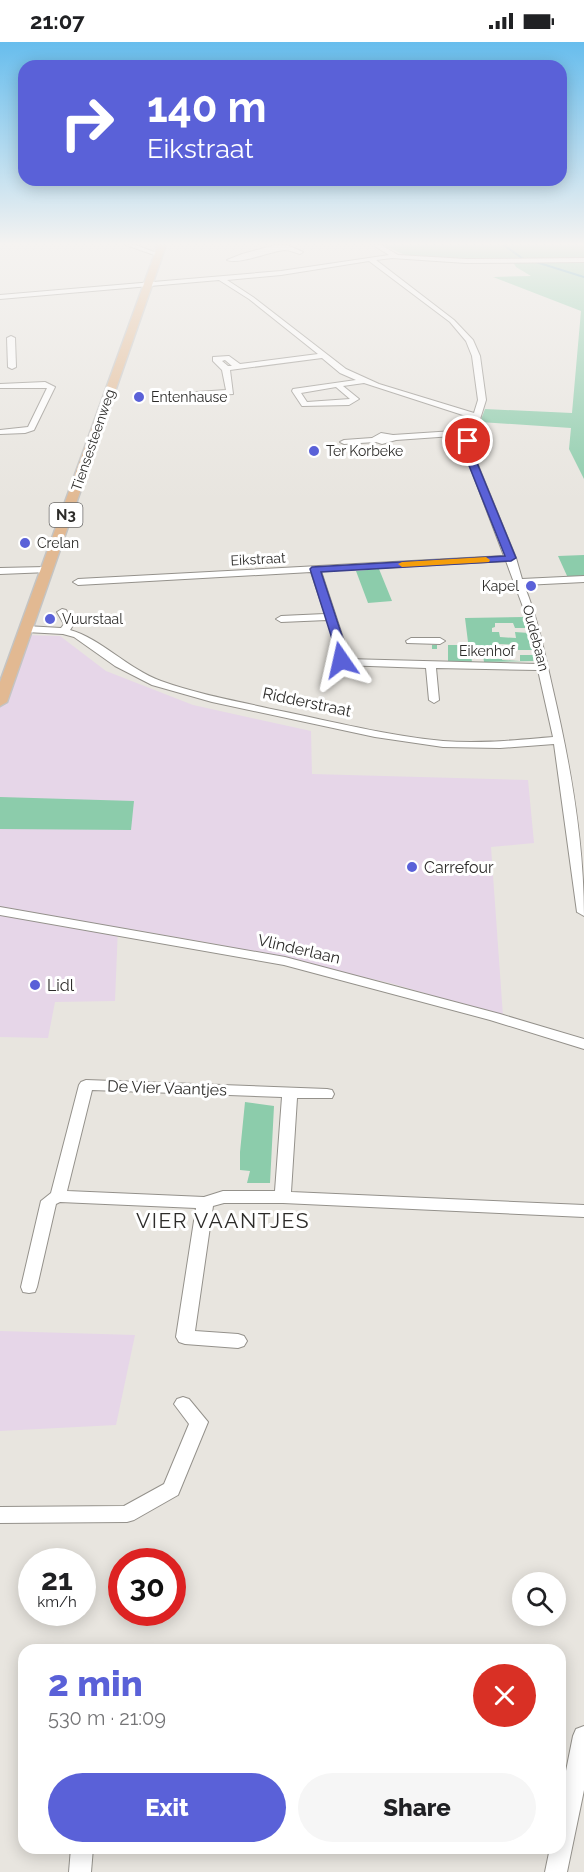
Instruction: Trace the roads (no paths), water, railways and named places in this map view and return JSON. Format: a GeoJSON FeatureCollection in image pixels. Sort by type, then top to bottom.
{"type":"FeatureCollection","features":[{"type":"Feature","properties":{"kind":"main road","name":"Tiensesteenweg"},"geometry":{"type":"LineString","coordinates":[[0,702],[132,330]]}},
{"type":"Feature","properties":{"kind":"street"},"geometry":{"type":"LineString","coordinates":[[291,330],[343,371],[364,381],[477,417]]}},
{"type":"Feature","properties":{"kind":"street","name":"Oudebaan"},"geometry":{"type":"LineString","coordinates":[[460,330],[469,340],[476,356],[482,396],[467,445],[468,453],[511,558],[531,615],[559,740],[584,912]]}},
{"type":"Feature","properties":{"kind":"street"},"geometry":{"type":"LineString","coordinates":[[11,338],[12,368]]}},
{"type":"Feature","properties":{"kind":"street"},"geometry":{"type":"LineString","coordinates":[[0,353],[11,352]]}},
{"type":"Feature","properties":{"kind":"street"},"geometry":{"type":"LineString","coordinates":[[226,369],[323,356]]}},
{"type":"Feature","properties":{"kind":"street"},"geometry":{"type":"LineString","coordinates":[[168,396],[230,392],[226,369],[216,359],[229,360],[238,367]]}},
{"type":"Feature","properties":{"kind":"street"},"geometry":{"type":"LineString","coordinates":[[339,387],[355,399],[349,402],[305,404],[296,391],[339,387],[364,381]]}},
{"type":"Feature","properties":{"kind":"street"},"geometry":{"type":"LineString","coordinates":[[0,386],[45,384],[51,387],[31,428],[26,431],[0,432]]}},
{"type":"Feature","properties":{"kind":"street"},"geometry":{"type":"LineString","coordinates":[[344,442],[375,440],[385,442],[392,438],[471,432]]}},
{"type":"Feature","properties":{"kind":"street","name":"Eikstraat"},"geometry":{"type":"LineString","coordinates":[[78,582],[511,558]]}},
{"type":"Feature","properties":{"kind":"street","name":"Eikenhof"},"geometry":{"type":"LineString","coordinates":[[315,569],[340,645],[341,660],[345,663],[544,667]]}},
{"type":"Feature","properties":{"kind":"street"},"geometry":{"type":"LineString","coordinates":[[0,571],[46,570]]}},
{"type":"Feature","properties":{"kind":"street"},"geometry":{"type":"LineString","coordinates":[[573,579],[584,585]]}},
{"type":"Feature","properties":{"kind":"street"},"geometry":{"type":"LineString","coordinates":[[520,582],[584,579]]}},
{"type":"Feature","properties":{"kind":"street"},"geometry":{"type":"LineString","coordinates":[[62,612],[69,624],[64,631]]}},
{"type":"Feature","properties":{"kind":"street"},"geometry":{"type":"LineString","coordinates":[[281,620],[330,617]]}},
{"type":"Feature","properties":{"kind":"street","name":"Ridderstraat"},"geometry":{"type":"LineString","coordinates":[[26,629],[64,631],[78,635],[119,664],[156,683],[212,699],[375,734],[443,744],[500,745],[559,740]]}},
{"type":"Feature","properties":{"kind":"street","name":"Eikenhof"},"geometry":{"type":"LineString","coordinates":[[411,641],[440,641]]}},
{"type":"Feature","properties":{"kind":"street"},"geometry":{"type":"LineString","coordinates":[[423,641],[434,700]]}},
{"type":"Feature","properties":{"kind":"street","name":"Vlinderlaan"},"geometry":{"type":"LineString","coordinates":[[0,911],[285,961],[495,1017],[584,1044]]}},
{"type":"Feature","properties":{"kind":"street","name":"De Vier Vaantjes"},"geometry":{"type":"LineString","coordinates":[[28,1287],[49,1201],[58,1196],[86,1085],[327,1094]]}},
{"type":"Feature","properties":{"kind":"street"},"geometry":{"type":"LineString","coordinates":[[283,1197],[290,1093]]}},
{"type":"Feature","properties":{"kind":"street"},"geometry":{"type":"LineString","coordinates":[[58,1196],[205,1203],[223,1197],[283,1197],[584,1211]]}},
{"type":"Feature","properties":{"kind":"street"},"geometry":{"type":"LineString","coordinates":[[205,1203],[185,1337],[238,1341]]}},
{"type":"Feature","properties":{"kind":"street"},"geometry":{"type":"LineString","coordinates":[[0,1515],[127,1514],[171,1489],[199,1422],[183,1404]]}},
{"type":"Feature","properties":{"kind":"street"},"geometry":{"type":"LineString","coordinates":[[566,1823],[584,1736]]}},
{"type":"Feature","properties":{"kind":"street"},"geometry":{"type":"LineString","coordinates":[[80,1872],[82,1854]]}},
{"type":"Feature","properties":{"kind":"street"},"geometry":{"type":"LineString","coordinates":[[556,1872],[560,1854]]}},
{"type":"Feature","properties":{"kind":"place","name":"Entenhause"},"geometry":{"type":"Point","coordinates":[139,397]}},
{"type":"Feature","properties":{"kind":"place","name":"Ter Korbeke"},"geometry":{"type":"Point","coordinates":[314,451]}},
{"type":"Feature","properties":{"kind":"place","name":"Crelan"},"geometry":{"type":"Point","coordinates":[25,543]}},
{"type":"Feature","properties":{"kind":"place","name":"Kapel"},"geometry":{"type":"Point","coordinates":[531,586]}},
{"type":"Feature","properties":{"kind":"place","name":"Vuurstaal"},"geometry":{"type":"Point","coordinates":[50,619]}},
{"type":"Feature","properties":{"kind":"place","name":"Carrefour"},"geometry":{"type":"Point","coordinates":[412,867]}},
{"type":"Feature","properties":{"kind":"place","name":"Lidl"},"geometry":{"type":"Point","coordinates":[35,985]}},
{"type":"Feature","properties":{"kind":"district","name":"VIER VAANTJES"},"geometry":{"type":"Point","coordinates":[223,1220]}}]}
